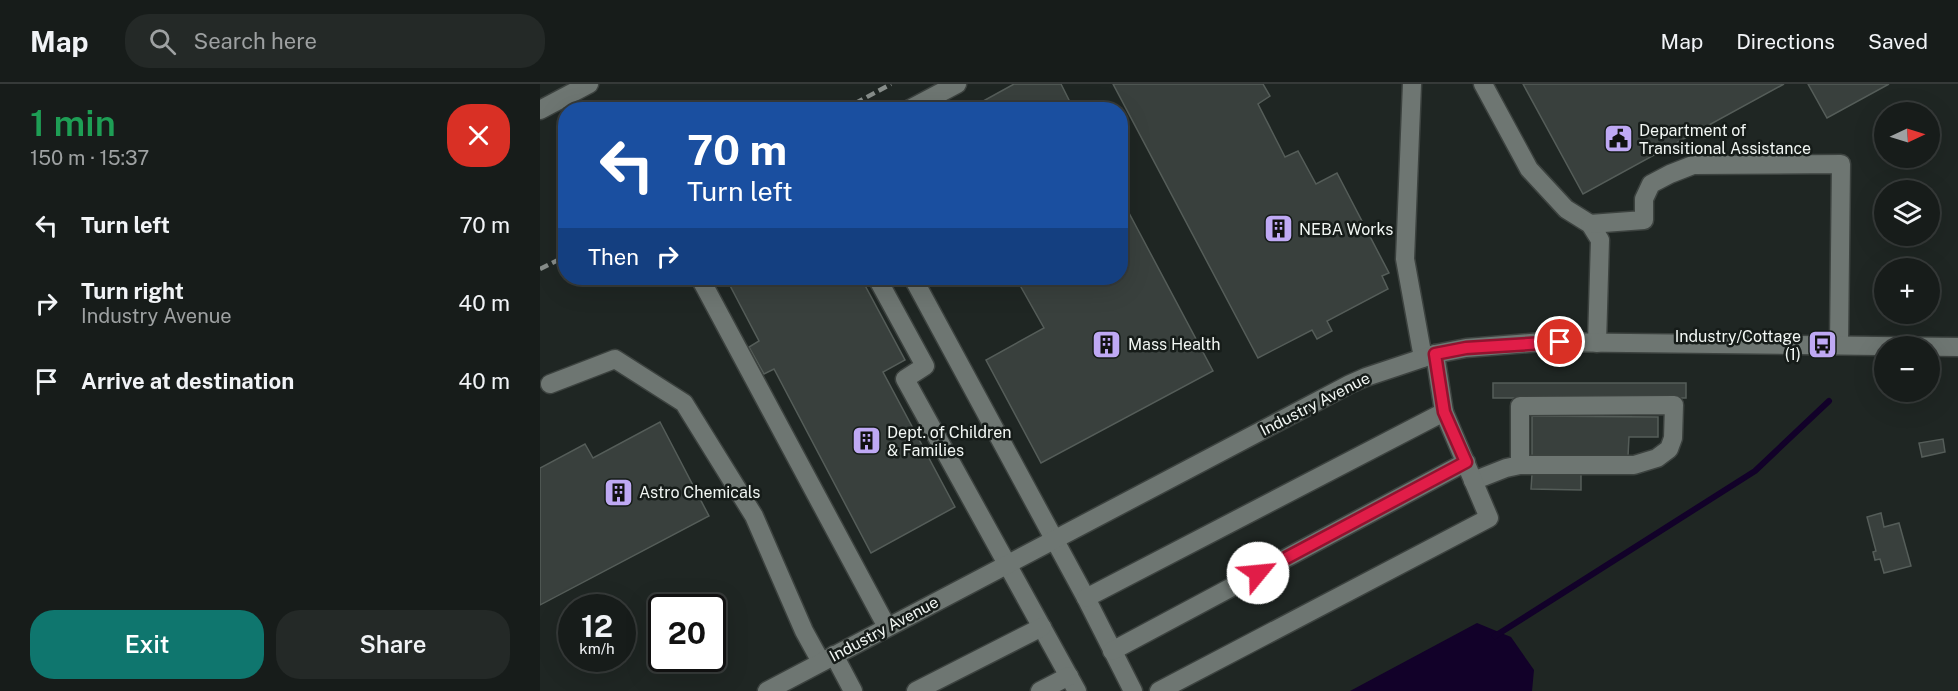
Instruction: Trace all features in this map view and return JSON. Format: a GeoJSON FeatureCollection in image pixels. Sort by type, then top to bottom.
{"type":"FeatureCollection","features":[{"type":"Feature","properties":{"kind":"street"},"geometry":{"type":"LineString","coordinates":[[540,110],[589,84]]}},
{"type":"Feature","properties":{"kind":"street"},"geometry":{"type":"LineString","coordinates":[[924,102],[957,84]]}},
{"type":"Feature","properties":{"kind":"street"},"geometry":{"type":"LineString","coordinates":[[1159,691],[1489,518],[1444,412],[1405,259],[1412,84]]}},
{"type":"Feature","properties":{"kind":"street"},"geometry":{"type":"LineString","coordinates":[[1483,84],[1528,169],[1566,209],[1590,224],[1600,240],[1597,343]]}},
{"type":"Feature","properties":{"kind":"street"},"geometry":{"type":"LineString","coordinates":[[1590,224],[1644,220],[1644,200],[1651,184],[1693,165],[1841,164],[1839,345]]}},
{"type":"Feature","properties":{"kind":"street"},"geometry":{"type":"LineString","coordinates":[[704,285],[886,627]]}},
{"type":"Feature","properties":{"kind":"street"},"geometry":{"type":"LineString","coordinates":[[881,285],[925,366],[905,379],[1073,684],[1040,691]]}},
{"type":"Feature","properties":{"kind":"street"},"geometry":{"type":"LineString","coordinates":[[917,285],[1086,598],[1133,691]]}},
{"type":"Feature","properties":{"kind":"street","name":"Industry Avenue"},"geometry":{"type":"LineString","coordinates":[[767,691],[1350,384],[1429,356],[1466,348],[1520,344],[1958,347]]}},
{"type":"Feature","properties":{"kind":"street"},"geometry":{"type":"LineString","coordinates":[[549,384],[615,359],[684,403],[754,516],[804,632],[828,658],[853,691]]}},
{"type":"Feature","properties":{"kind":"street"},"geometry":{"type":"LineString","coordinates":[[1473,481],[1520,465],[1634,465],[1657,458],[1669,449],[1673,438],[1674,405],[1520,406],[1520,465]]}},
{"type":"Feature","properties":{"kind":"street"},"geometry":{"type":"LineString","coordinates":[[1086,598],[1444,412]]}},
{"type":"Feature","properties":{"kind":"street"},"geometry":{"type":"LineString","coordinates":[[1112,651],[1466,462]]}},
{"type":"Feature","properties":{"kind":"street"},"geometry":{"type":"LineString","coordinates":[[916,691],[1042,627]]}},
{"type":"Feature","properties":{"kind":"shaded area"},"geometry":{"type":"Polygon","coordinates":[[[1477,623],[1511,637],[1534,670],[1532,691],[1350,691],[1477,623]]]}},
{"type":"Feature","properties":{"kind":"building"},"geometry":{"type":"Polygon","coordinates":[[[1014,84],[1061,84],[1070,102],[981,102],[1014,84]]]}},
{"type":"Feature","properties":{"kind":"building","name":"NEBA Works"},"geometry":{"type":"Polygon","coordinates":[[[1113,84],[1263,84],[1270,96],[1258,104],[1285,157],[1298,151],[1316,184],[1337,173],[1389,273],[1382,276],[1388,289],[1327,321],[1332,331],[1317,339],[1312,330],[1258,358],[1128,112],[1128,102],[1123,102],[1113,84]]]}},
{"type":"Feature","properties":{"kind":"building","name":"Department of Transitional Assistance"},"geometry":{"type":"Polygon","coordinates":[[[1523,84],[1784,84],[1583,194],[1523,84]]]}},
{"type":"Feature","properties":{"kind":"building","name":"Department of Transitional Assistance"},"geometry":{"type":"Polygon","coordinates":[[[1808,84],[1889,84],[1827,118],[1808,84]]]}},
{"type":"Feature","properties":{"kind":"building","name":"Mass Health"},"geometry":{"type":"Polygon","coordinates":[[[1128,211],[1213,371],[1041,463],[986,360],[1044,328],[1020,285],[1128,285],[1128,211]]]}},
{"type":"Feature","properties":{"kind":"building","name":"Dept. of Children & Families"},"geometry":{"type":"Polygon","coordinates":[[[730,285],[865,285],[905,360],[883,372],[955,507],[871,553],[774,369],[764,374],[749,347],[759,341],[730,285]]]}},
{"type":"Feature","properties":{"kind":"building"},"geometry":{"type":"Polygon","coordinates":[[[1493,383],[1686,383],[1686,398],[1493,398],[1493,383]]]}},
{"type":"Feature","properties":{"kind":"building"},"geometry":{"type":"Polygon","coordinates":[[[1532,416],[1658,417],[1658,437],[1629,437],[1628,456],[1532,456],[1532,416]]]}},
{"type":"Feature","properties":{"kind":"building","name":"Astro Chemicals"},"geometry":{"type":"Polygon","coordinates":[[[660,422],[709,516],[540,605],[540,468],[585,444],[593,458],[660,422]]]}},
{"type":"Feature","properties":{"kind":"building"},"geometry":{"type":"Polygon","coordinates":[[[1943,439],[1945,452],[1922,457],[1919,443],[1943,439]]]}},
{"type":"Feature","properties":{"kind":"building"},"geometry":{"type":"Polygon","coordinates":[[[1532,474],[1581,474],[1581,490],[1531,489],[1532,474]]]}},
{"type":"Feature","properties":{"kind":"building"},"geometry":{"type":"Polygon","coordinates":[[[1881,513],[1884,527],[1899,523],[1911,566],[1884,573],[1880,559],[1875,560],[1873,552],[1876,551],[1867,517],[1881,513]]]}},
{"type":"Feature","properties":{"kind":"waterway"},"geometry":{"type":"LineString","coordinates":[[1495,636],[1755,471],[1829,401]]}},
{"type":"Feature","properties":{"kind":"railway"},"geometry":{"type":"LineString","coordinates":[[858,102],[891,84]]}},
{"type":"Feature","properties":{"kind":"railway"},"geometry":{"type":"LineString","coordinates":[[540,269],[558,260]]}},
{"type":"Feature","properties":{"kind":"place","name":"Department of Transitional Assistance"},"geometry":{"type":"Point","coordinates":[1618,139]}},
{"type":"Feature","properties":{"kind":"place","name":"NEBA Works"},"geometry":{"type":"Point","coordinates":[1278,229]}},
{"type":"Feature","properties":{"kind":"place","name":"Mass Health"},"geometry":{"type":"Point","coordinates":[1107,344]}},
{"type":"Feature","properties":{"kind":"place","name":"Industry/Cottage (1)"},"geometry":{"type":"Point","coordinates":[1822,345]}},
{"type":"Feature","properties":{"kind":"place","name":"Dept. of Children & Families"},"geometry":{"type":"Point","coordinates":[866,441]}},
{"type":"Feature","properties":{"kind":"place","name":"Astro Chemicals"},"geometry":{"type":"Point","coordinates":[618,492]}},
{"type":"Feature","properties":{"kind":"route"},"geometry":{"type":"LineString","coordinates":[[1258,573],[1466,462],[1444,412],[1435,354],[1466,348],[1560,342]]}}]}
